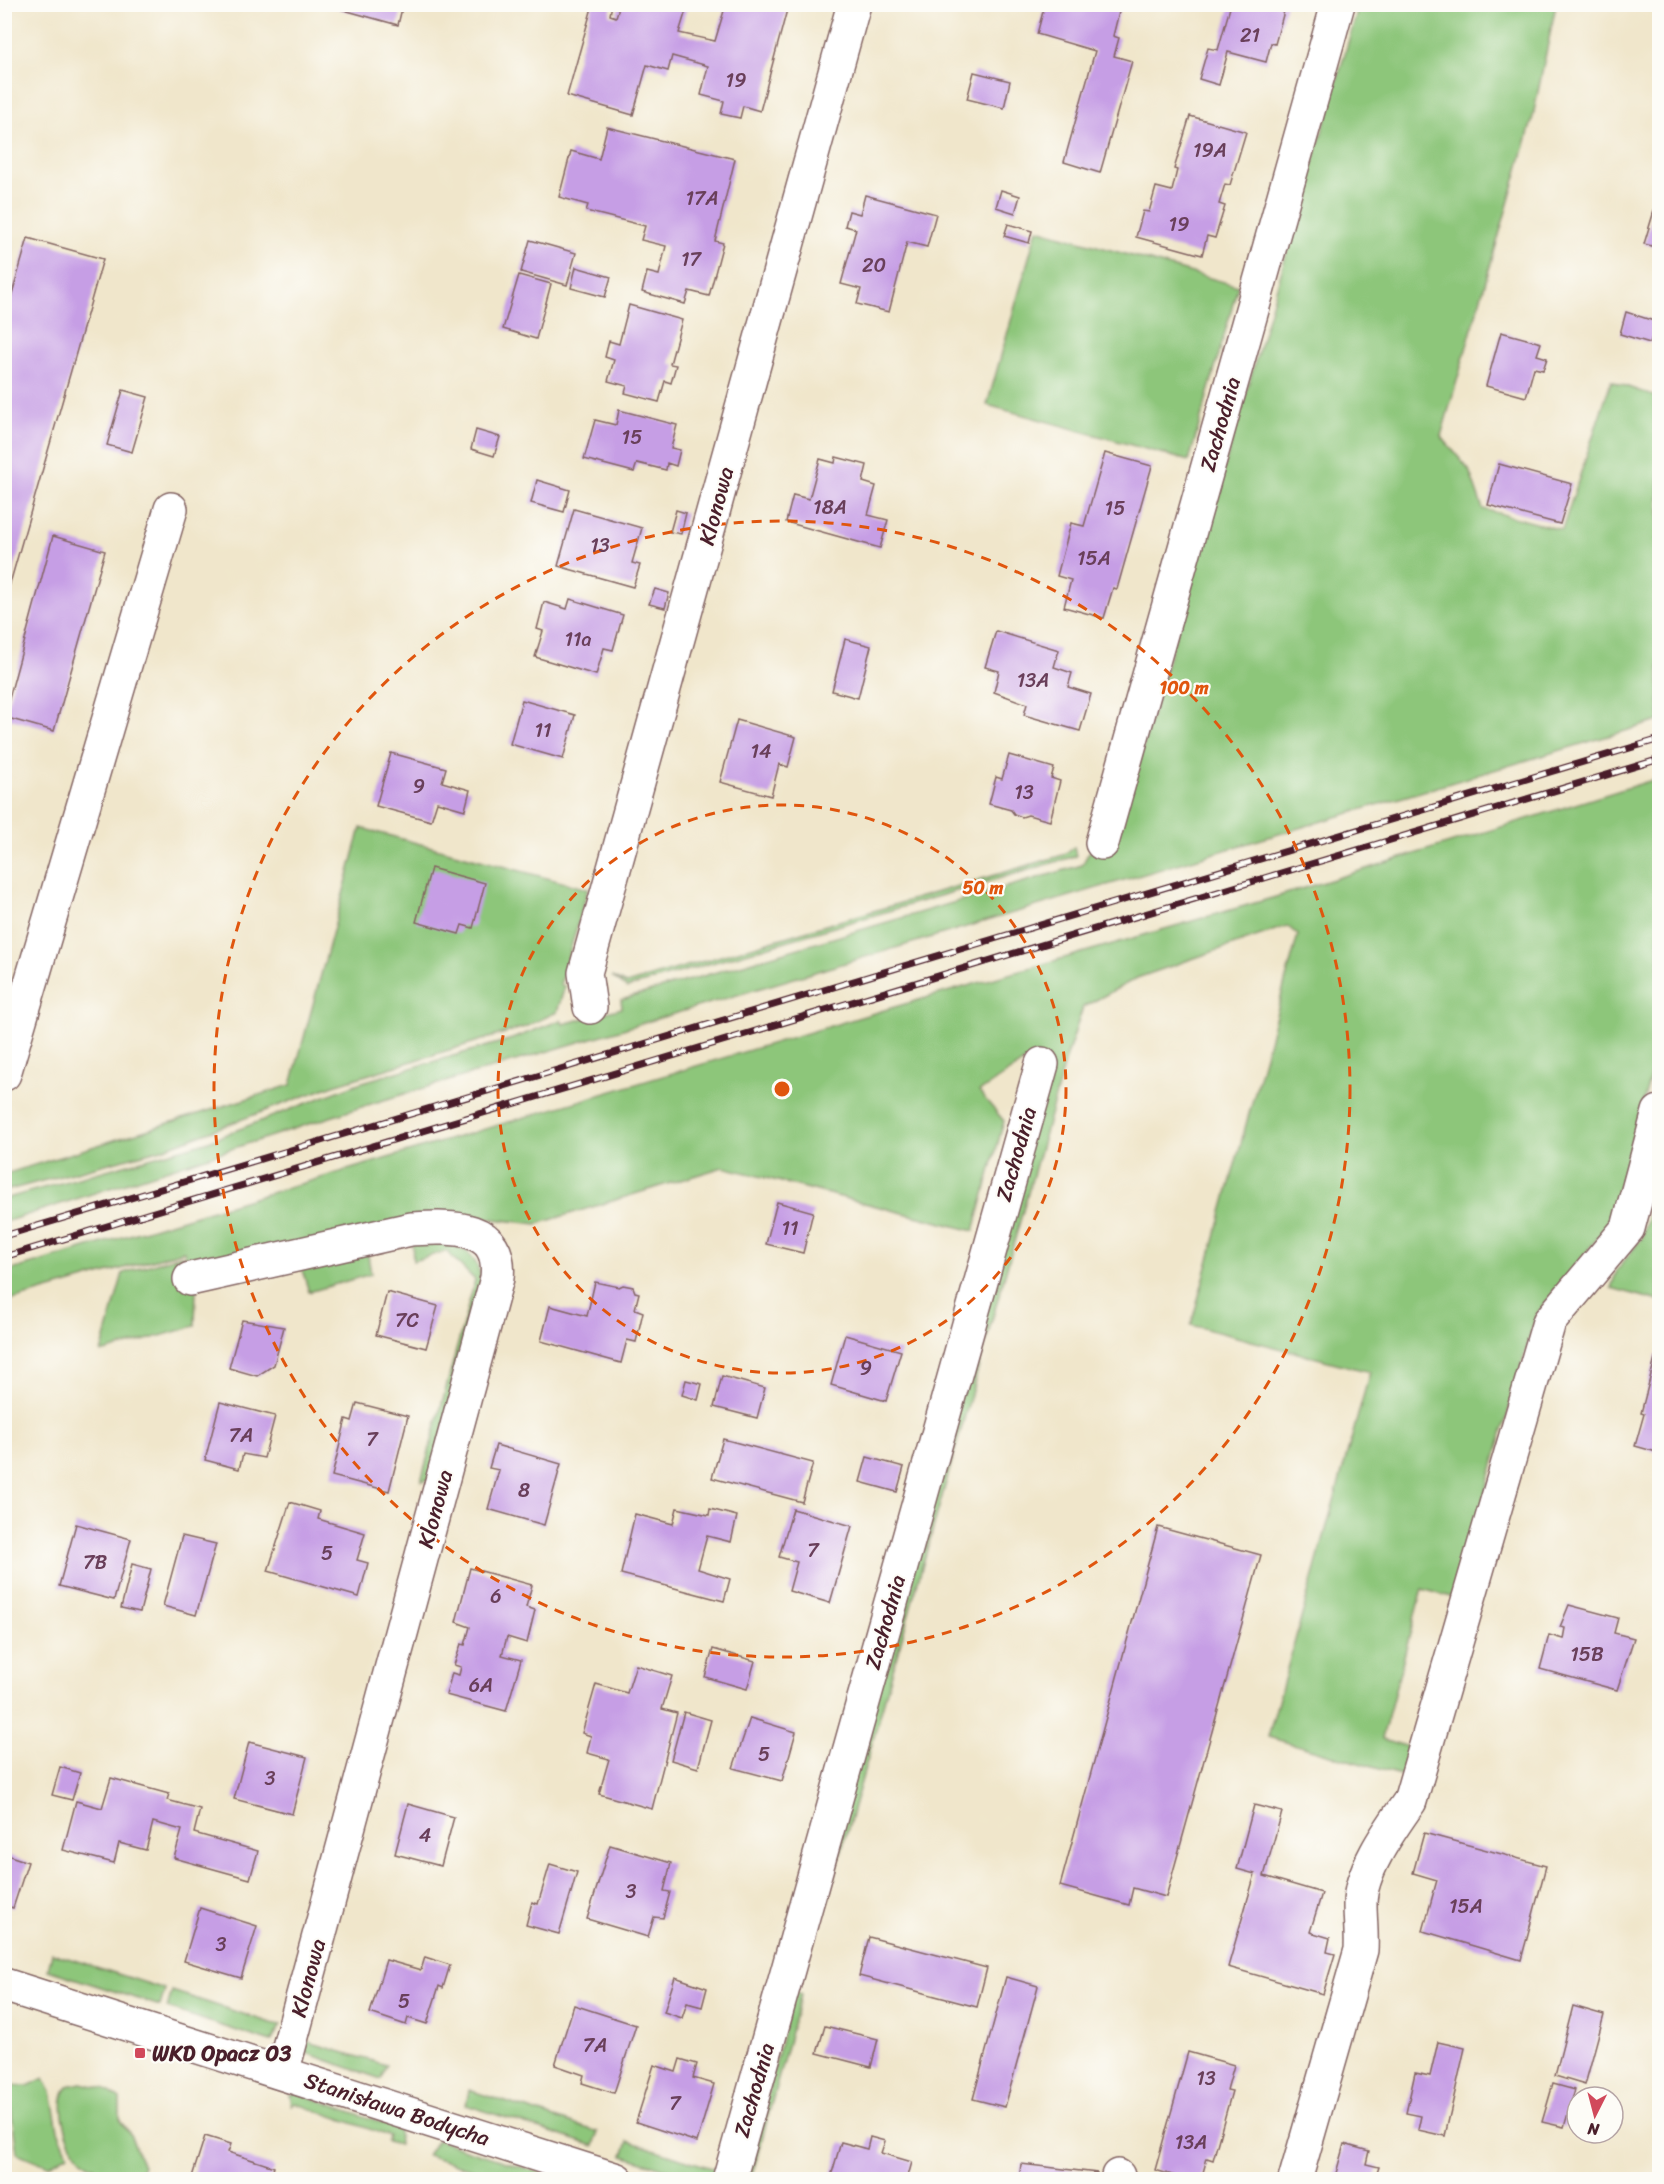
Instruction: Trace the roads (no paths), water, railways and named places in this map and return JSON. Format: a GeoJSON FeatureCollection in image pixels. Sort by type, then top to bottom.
{"type":"FeatureCollection","features":[{"type":"Feature","properties":{"kind":"street","name":"Klonowa"},"geometry":{"type":"LineString","coordinates":[[590,1007],[585,973],[854,4]]}},
{"type":"Feature","properties":{"kind":"street","name":"Zachodnia"},"geometry":{"type":"LineString","coordinates":[[1102,843],[1338,4]]}},
{"type":"Feature","properties":{"kind":"street"},"geometry":{"type":"LineString","coordinates":[[4,1074],[171,509]]}},
{"type":"Feature","properties":{"kind":"street","name":"Zachodnia"},"geometry":{"type":"LineString","coordinates":[[729,2180],[1042,1064]]}},
{"type":"Feature","properties":{"kind":"street"},"geometry":{"type":"LineString","coordinates":[[1295,2180],[1361,1950],[1360,1902],[1380,1844],[1410,1801],[1549,1322],[1628,1228],[1659,1112]]}},
{"type":"Feature","properties":{"kind":"street","name":"Klonowa"},"geometry":{"type":"LineString","coordinates":[[190,1279],[426,1228],[462,1230],[477,1235],[492,1245],[498,1261],[497,1278],[282,2073]]}},
{"type":"Feature","properties":{"kind":"street","name":"Stanisława Bodycha"},"geometry":{"type":"LineString","coordinates":[[4,1985],[617,2180]]}},
{"type":"Feature","properties":{"kind":"railway"},"geometry":{"type":"LineString","coordinates":[[4,1236],[1660,739]]}},
{"type":"Feature","properties":{"kind":"railway"},"geometry":{"type":"LineString","coordinates":[[4,1257],[1660,759]]}},
{"type":"Feature","properties":{"kind":"place","name":"WKD Opacz 03"},"geometry":{"type":"Point","coordinates":[140,2053]}}]}
